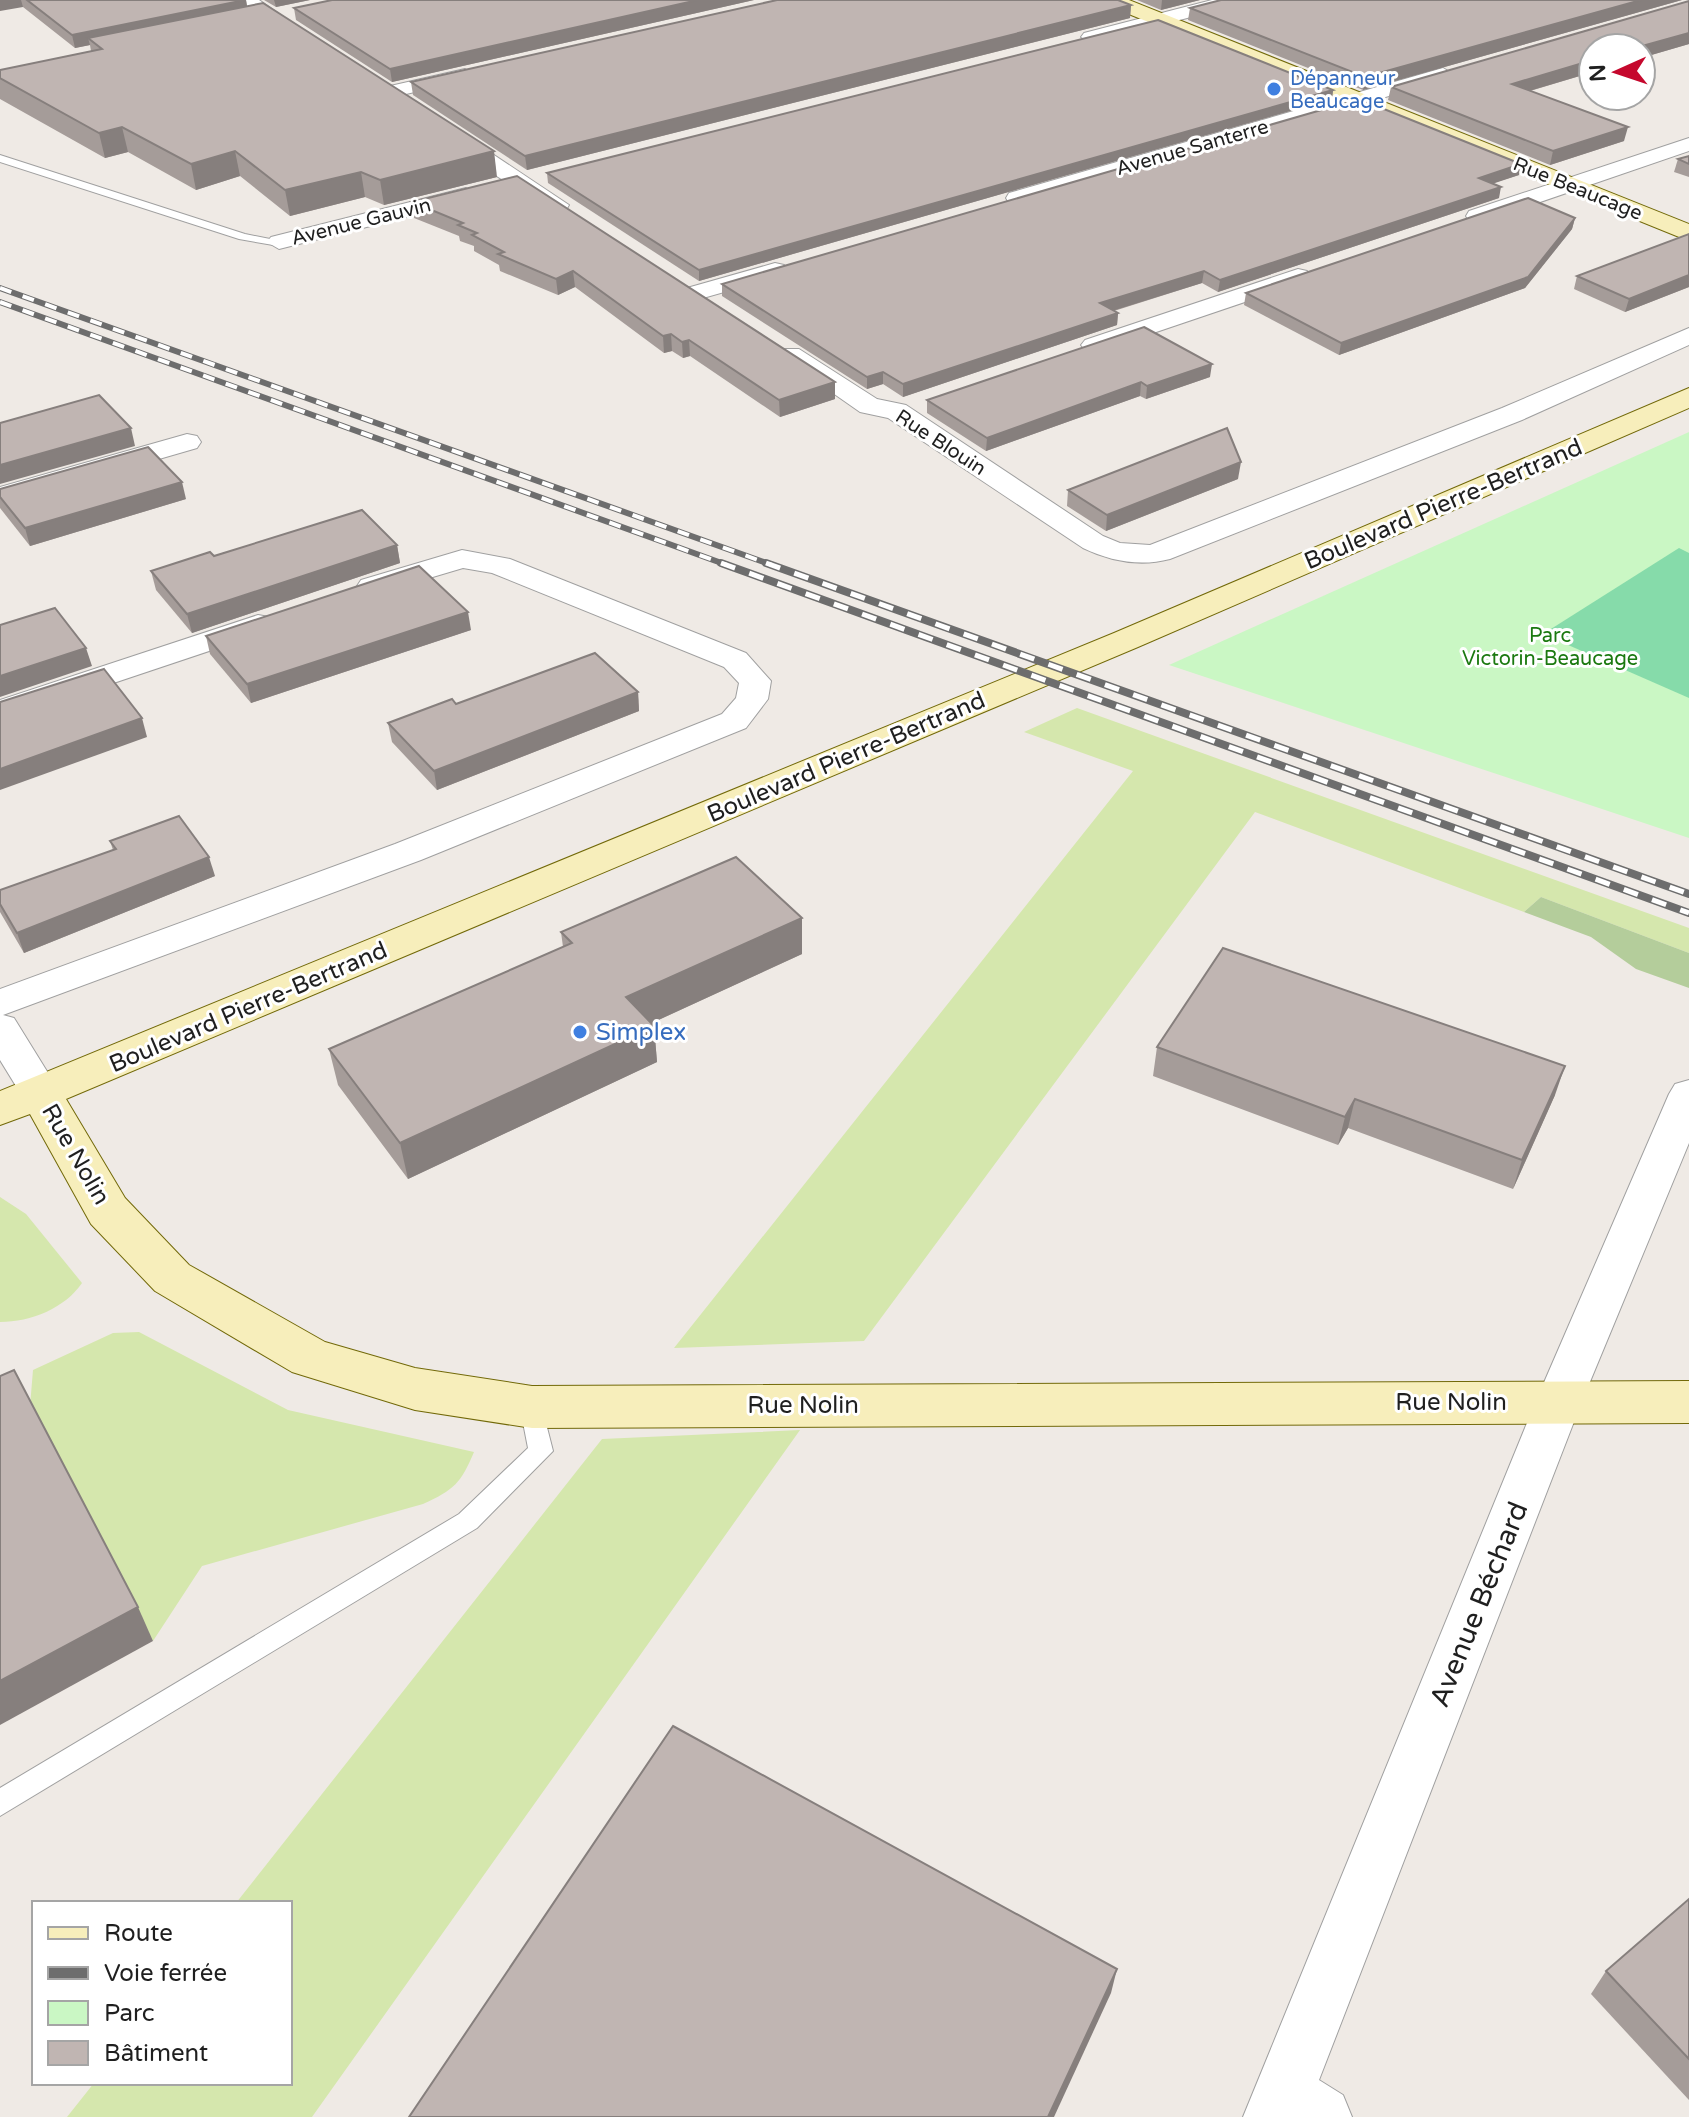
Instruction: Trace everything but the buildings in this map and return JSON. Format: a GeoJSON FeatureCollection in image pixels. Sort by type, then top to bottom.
{"type":"FeatureCollection","features":[{"type":"Feature","properties":{"kind":"street","name":"Rue Beaucage"},"geometry":{"type":"LineString","coordinates":[[1111,0],[1689,233]]}},
{"type":"Feature","properties":{"kind":"street"},"geometry":{"type":"LineString","coordinates":[[1071,42],[1234,0]]}},
{"type":"Feature","properties":{"kind":"street"},"geometry":{"type":"LineString","coordinates":[[243,11],[271,17],[321,51]]}},
{"type":"Feature","properties":{"kind":"street"},"geometry":{"type":"LineString","coordinates":[[271,17],[298,11]]}},
{"type":"Feature","properties":{"kind":"street","name":"Avenue Santerre"},"geometry":{"type":"LineString","coordinates":[[1003,203],[1461,68]]}},
{"type":"Feature","properties":{"kind":"street"},"geometry":{"type":"LineString","coordinates":[[384,93],[490,69]]}},
{"type":"Feature","properties":{"kind":"street"},"geometry":{"type":"LineString","coordinates":[[359,76],[409,109]]}},
{"type":"Feature","properties":{"kind":"street"},"geometry":{"type":"LineString","coordinates":[[434,125],[583,221]]}},
{"type":"Feature","properties":{"kind":"street"},"geometry":{"type":"LineString","coordinates":[[1451,225],[1689,144]]}},
{"type":"Feature","properties":{"kind":"street","name":"Avenue Gauvin"},"geometry":{"type":"LineString","coordinates":[[279,242],[551,173]]}},
{"type":"Feature","properties":{"kind":"street"},"geometry":{"type":"LineString","coordinates":[[696,293],[803,261]]}},
{"type":"Feature","properties":{"kind":"street"},"geometry":{"type":"LineString","coordinates":[[1074,351],[1315,271]]}},
{"type":"Feature","properties":{"kind":"street"},"geometry":{"type":"LineString","coordinates":[[671,277],[722,310]]}},
{"type":"Feature","properties":{"kind":"street","name":"Rue Blouin"},"geometry":{"type":"LineString","coordinates":[[772,343],[869,406],[910,406],[1093,542],[1111,551],[1159,553],[1512,414],[1689,336]]}},
{"type":"Feature","properties":{"kind":"street","name":"Boulevard Pierre-Bertrand"},"geometry":{"type":"LineString","coordinates":[[20,1102],[1126,640],[1689,397]]}},
{"type":"Feature","properties":{"kind":"street"},"geometry":{"type":"LineString","coordinates":[[0,496],[187,442]]}},
{"type":"Feature","properties":{"kind":"street"},"geometry":{"type":"LineString","coordinates":[[0,1003],[408,852],[734,721],[752,699],[755,681],[735,660],[499,565],[462,559],[346,595]]}},
{"type":"Feature","properties":{"kind":"street"},"geometry":{"type":"LineString","coordinates":[[0,711],[286,615]]}},
{"type":"Feature","properties":{"kind":"street"},"geometry":{"type":"LineString","coordinates":[[0,1028],[20,1102]]}},
{"type":"Feature","properties":{"kind":"street","name":"Avenue Béchard"},"geometry":{"type":"LineString","coordinates":[[1293,2109],[1559,1401],[1689,1094]]}},
{"type":"Feature","properties":{"kind":"street","name":"Rue Nolin"},"geometry":{"type":"LineString","coordinates":[[20,1102],[108,1211],[172,1278],[310,1358],[415,1389],[532,1407],[1689,1402]]}},
{"type":"Feature","properties":{"kind":"lane"},"geometry":{"type":"LineString","coordinates":[[0,158],[243,237],[279,242]]}},
{"type":"Feature","properties":{"kind":"lane"},"geometry":{"type":"LineString","coordinates":[[0,1803],[468,1521],[541,1451],[532,1407]]}},
{"type":"Feature","properties":{"kind":"green space","name":"Parc Victorin-Beaucage"},"geometry":{"type":"Polygon","coordinates":[[[1689,432],[1689,838],[1169,665],[1689,432]]]}},
{"type":"Feature","properties":{"kind":"green space"},"geometry":{"type":"Polygon","coordinates":[[[1679,548],[1689,553],[1689,698],[1543,634],[1679,548]]]}},
{"type":"Feature","properties":{"kind":"green space"},"geometry":{"type":"Polygon","coordinates":[[[1077,708],[1689,928],[1689,953],[1541,897],[1524,912],[1255,812],[864,1341],[674,1348],[1133,771],[1024,732],[1077,708]]]}},
{"type":"Feature","properties":{"kind":"green space"},"geometry":{"type":"Polygon","coordinates":[[[1541,897],[1689,953],[1689,988],[1636,969],[1591,937],[1524,912],[1541,897]]]}},
{"type":"Feature","properties":{"kind":"green space"},"geometry":{"type":"Polygon","coordinates":[[[0,1197],[26,1214],[82,1283],[66,1300],[46,1312],[0,1322],[0,1197]]]}},
{"type":"Feature","properties":{"kind":"green space"},"geometry":{"type":"Polygon","coordinates":[[[139,1332],[288,1410],[474,1452],[455,1484],[423,1504],[202,1566],[153,1641],[30,1406],[33,1370],[113,1333],[139,1332]]]}},
{"type":"Feature","properties":{"kind":"green space"},"geometry":{"type":"Polygon","coordinates":[[[800,1430],[312,2117],[67,2117],[92,2085],[292,2085],[292,1901],[238,1901],[602,1439],[800,1430]]]}},
{"type":"Feature","properties":{"kind":"railway"},"geometry":{"type":"LineString","coordinates":[[0,288],[772,565]]}},
{"type":"Feature","properties":{"kind":"railway"},"geometry":{"type":"LineString","coordinates":[[0,302],[727,565]]}},
{"type":"Feature","properties":{"kind":"railway"},"geometry":{"type":"LineString","coordinates":[[721,563],[1689,913]]}},
{"type":"Feature","properties":{"kind":"railway"},"geometry":{"type":"LineString","coordinates":[[766,563],[1689,894]]}},
{"type":"Feature","properties":{"kind":"place","name":"Dépanneur Beaucage"},"geometry":{"type":"Point","coordinates":[1274,89]}},
{"type":"Feature","properties":{"kind":"place","name":"Simplex"},"geometry":{"type":"Point","coordinates":[580,1032]}}]}
